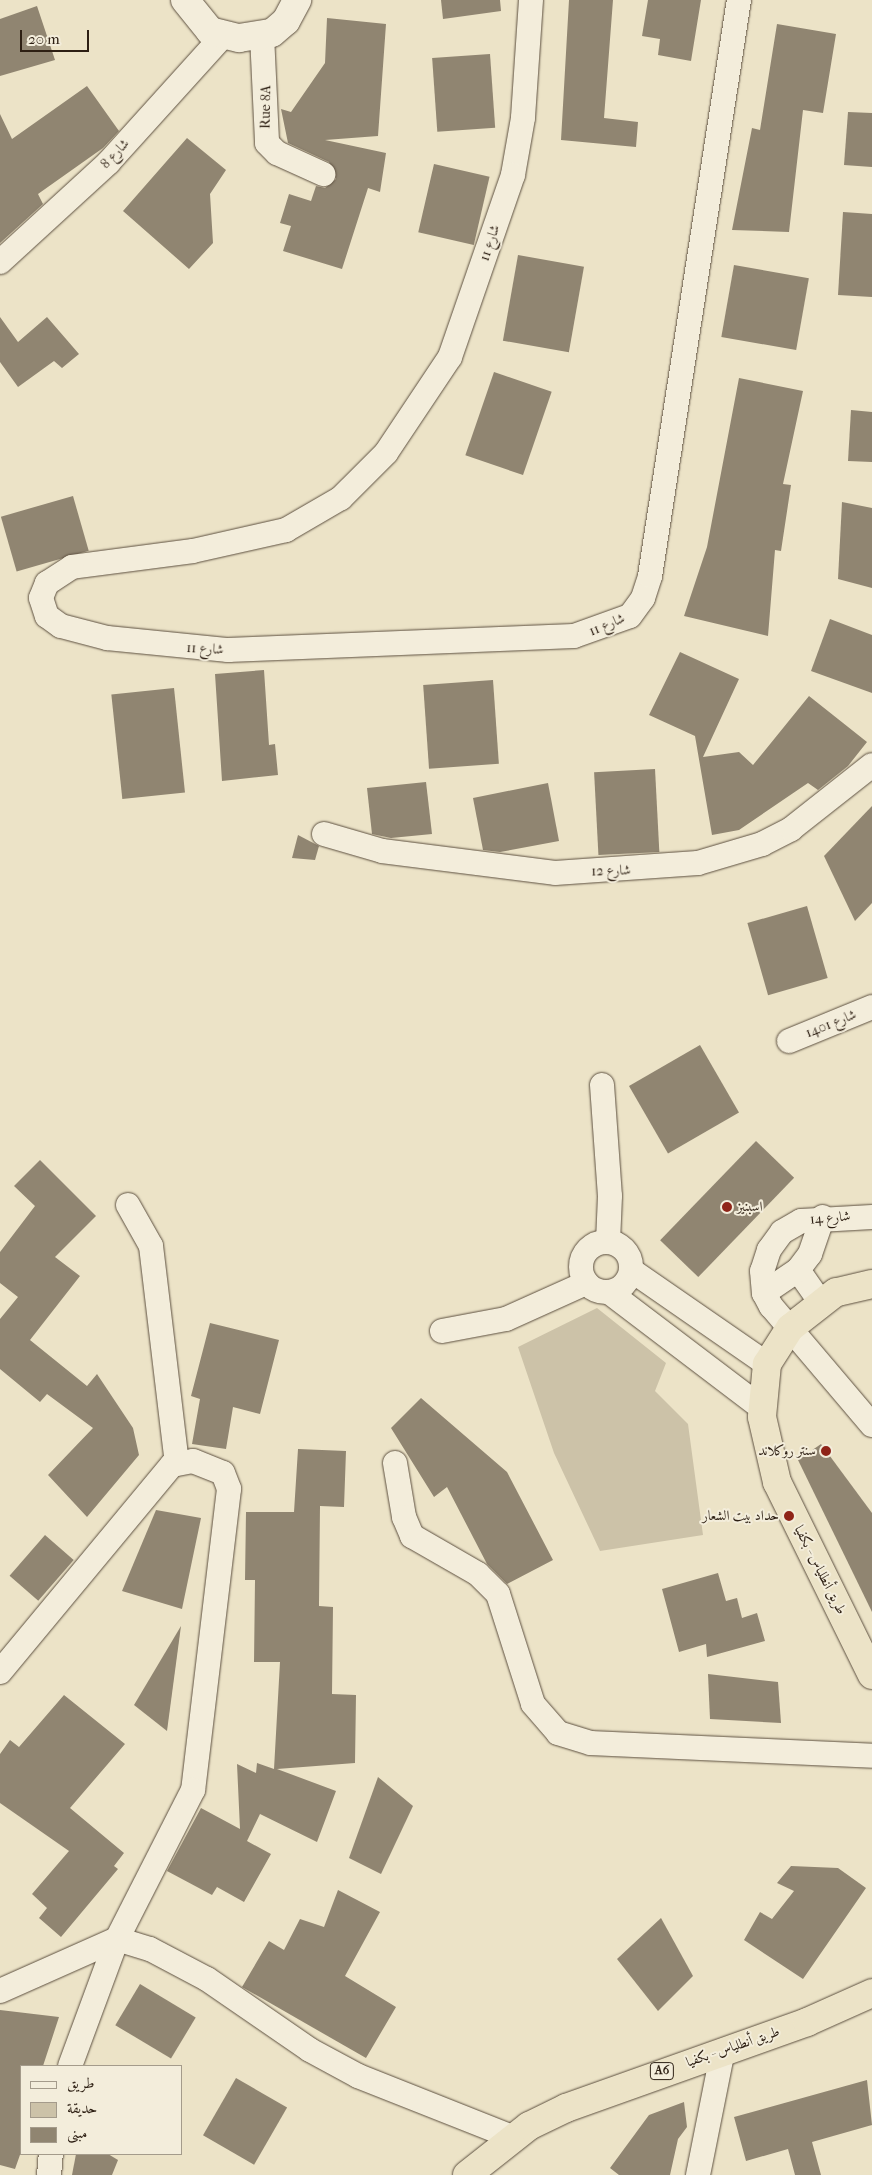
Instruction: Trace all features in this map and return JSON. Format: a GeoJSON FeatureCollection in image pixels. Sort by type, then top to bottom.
{"type":"FeatureCollection","features":[{"type":"Feature","properties":{"kind":"highway","name":"طريق أنطلياس - بكفيا"},"geometry":{"type":"LineString","coordinates":[[872,1284],[852,1287],[820,1301],[790,1328],[767,1364],[762,1408],[764,1440],[777,1482],[872,1675]]}},
{"type":"Feature","properties":{"kind":"highway","name":"طريق أنطلياس - بكفيا"},"geometry":{"type":"LineString","coordinates":[[467,2175],[512,2137],[586,2100],[870,1998]]}},
{"type":"Feature","properties":{"kind":"street"},"geometry":{"type":"LineString","coordinates":[[185,0],[201,24],[222,37],[262,35],[286,21],[297,0]]}},
{"type":"Feature","properties":{"kind":"street","name":"شارع 11"},"geometry":{"type":"LineString","coordinates":[[531,0],[523,118],[512,175],[450,357],[386,453],[342,498],[286,530],[193,551],[72,567],[46,583],[41,598],[46,616],[61,626],[106,638],[228,650],[574,636],[630,616],[643,598],[650,576],[739,0]]}},
{"type":"Feature","properties":{"kind":"street","name":"Rue 8A"},"geometry":{"type":"LineString","coordinates":[[262,35],[266,143],[277,153],[323,174]]}},
{"type":"Feature","properties":{"kind":"street","name":"شارع 8"},"geometry":{"type":"LineString","coordinates":[[0,262],[108,163],[222,37]]}},
{"type":"Feature","properties":{"kind":"street","name":"شارع 12"},"geometry":{"type":"LineString","coordinates":[[324,834],[382,851],[555,873],[698,863],[755,846],[791,829],[872,765]]}},
{"type":"Feature","properties":{"kind":"street","name":"شارع 1401"},"geometry":{"type":"LineString","coordinates":[[789,1041],[872,1007]]}},
{"type":"Feature","properties":{"kind":"street"},"geometry":{"type":"LineString","coordinates":[[602,1085],[610,1196],[608,1242]]}},
{"type":"Feature","properties":{"kind":"street"},"geometry":{"type":"LineString","coordinates":[[0,1672],[177,1462],[150,1246],[128,1205]]}},
{"type":"Feature","properties":{"kind":"street"},"geometry":{"type":"LineString","coordinates":[[823,1217],[810,1254],[798,1270],[764,1293],[790,1328],[872,1425]]}},
{"type":"Feature","properties":{"kind":"street","name":"شارع 14"},"geometry":{"type":"LineString","coordinates":[[764,1293],[762,1271],[773,1244],[801,1221],[823,1217],[872,1217]]}},
{"type":"Feature","properties":{"kind":"street"},"geometry":{"type":"LineString","coordinates":[[586,1283],[582,1259],[592,1246],[608,1242],[623,1248],[631,1270],[767,1364]]}},
{"type":"Feature","properties":{"kind":"street"},"geometry":{"type":"LineString","coordinates":[[609,1292],[626,1283],[631,1270]]}},
{"type":"Feature","properties":{"kind":"street"},"geometry":{"type":"LineString","coordinates":[[798,1270],[820,1301]]}},
{"type":"Feature","properties":{"kind":"street"},"geometry":{"type":"LineString","coordinates":[[442,1331],[506,1319],[586,1283],[609,1292],[762,1408]]}},
{"type":"Feature","properties":{"kind":"street"},"geometry":{"type":"LineString","coordinates":[[70,2065],[117,1939],[185,1810],[202,1744],[229,1484],[211,1464],[177,1462]]}},
{"type":"Feature","properties":{"kind":"street"},"geometry":{"type":"LineString","coordinates":[[395,1463],[409,1532],[425,1546],[478,1574],[498,1594],[533,1704],[558,1733],[590,1743],[872,1756]]}},
{"type":"Feature","properties":{"kind":"street"},"geometry":{"type":"LineString","coordinates":[[0,1991],[117,1939],[150,1949],[208,1978],[310,2050],[358,2076],[512,2137]]}},
{"type":"Feature","properties":{"kind":"street"},"geometry":{"type":"LineString","coordinates":[[698,2175],[723,2050]]}},
{"type":"Feature","properties":{"kind":"street"},"geometry":{"type":"LineString","coordinates":[[49,2175],[52,2155]]}},
{"type":"Feature","properties":{"kind":"green space"},"geometry":{"type":"Polygon","coordinates":[[[597,1308],[666,1363],[655,1391],[688,1424],[703,1535],[600,1551],[554,1453],[518,1347],[597,1308]]]}},
{"type":"Feature","properties":{"kind":"building"},"geometry":{"type":"Polygon","coordinates":[[[441,0],[500,0],[501,11],[443,19],[441,0]]]}},
{"type":"Feature","properties":{"kind":"building"},"geometry":{"type":"Polygon","coordinates":[[[569,0],[613,0],[604,118],[638,122],[636,147],[561,140],[569,0]]]}},
{"type":"Feature","properties":{"kind":"building"},"geometry":{"type":"Polygon","coordinates":[[[648,0],[701,0],[691,61],[658,55],[660,39],[642,36],[648,0]]]}},
{"type":"Feature","properties":{"kind":"building"},"geometry":{"type":"Polygon","coordinates":[[[37,6],[55,60],[0,76],[0,19],[37,6]]]}},
{"type":"Feature","properties":{"kind":"building"},"geometry":{"type":"Polygon","coordinates":[[[327,18],[386,24],[378,136],[325,140],[386,153],[380,192],[368,188],[342,269],[283,251],[291,226],[280,223],[289,194],[311,201],[316,186],[325,188],[336,179],[329,162],[288,143],[281,109],[291,112],[325,63],[327,18]]]}},
{"type":"Feature","properties":{"kind":"building"},"geometry":{"type":"Polygon","coordinates":[[[777,24],[836,34],[823,113],[803,110],[789,232],[732,230],[752,128],[760,130],[777,24]]]}},
{"type":"Feature","properties":{"kind":"building"},"geometry":{"type":"Polygon","coordinates":[[[490,54],[495,128],[437,132],[432,58],[490,54]]]}},
{"type":"Feature","properties":{"kind":"building"},"geometry":{"type":"Polygon","coordinates":[[[87,86],[119,131],[103,148],[38,194],[43,204],[0,243],[0,114],[12,139],[87,86]]]}},
{"type":"Feature","properties":{"kind":"building"},"geometry":{"type":"Polygon","coordinates":[[[848,112],[872,113],[872,167],[844,165],[848,112]]]}},
{"type":"Feature","properties":{"kind":"building"},"geometry":{"type":"Polygon","coordinates":[[[187,138],[226,170],[210,194],[213,243],[189,269],[123,211],[187,138]]]}},
{"type":"Feature","properties":{"kind":"building"},"geometry":{"type":"Polygon","coordinates":[[[434,164],[490,177],[474,245],[418,232],[434,164]]]}},
{"type":"Feature","properties":{"kind":"building"},"geometry":{"type":"Polygon","coordinates":[[[843,212],[872,214],[872,297],[838,295],[843,212]]]}},
{"type":"Feature","properties":{"kind":"building"},"geometry":{"type":"Polygon","coordinates":[[[518,255],[584,267],[569,352],[503,341],[518,255]]]}},
{"type":"Feature","properties":{"kind":"building"},"geometry":{"type":"Polygon","coordinates":[[[734,265],[809,278],[796,350],[721,337],[734,265]]]}},
{"type":"Feature","properties":{"kind":"building"},"geometry":{"type":"Polygon","coordinates":[[[0,317],[18,342],[47,317],[79,354],[62,368],[54,361],[18,387],[0,362],[0,317]]]}},
{"type":"Feature","properties":{"kind":"building"},"geometry":{"type":"Polygon","coordinates":[[[494,372],[552,392],[523,475],[465,455],[494,372]]]}},
{"type":"Feature","properties":{"kind":"building"},"geometry":{"type":"Polygon","coordinates":[[[739,378],[803,391],[783,484],[791,485],[781,551],[775,550],[768,636],[684,616],[707,547],[739,378]]]}},
{"type":"Feature","properties":{"kind":"building"},"geometry":{"type":"Polygon","coordinates":[[[851,410],[872,412],[872,462],[848,461],[851,410]]]}},
{"type":"Feature","properties":{"kind":"building"},"geometry":{"type":"Polygon","coordinates":[[[73,496],[89,551],[17,571],[1,517],[73,496]]]}},
{"type":"Feature","properties":{"kind":"building"},"geometry":{"type":"Polygon","coordinates":[[[842,502],[872,508],[872,588],[838,579],[842,502]]]}},
{"type":"Feature","properties":{"kind":"building"},"geometry":{"type":"Polygon","coordinates":[[[830,619],[872,635],[872,693],[811,671],[830,619]]]}},
{"type":"Feature","properties":{"kind":"building"},"geometry":{"type":"Polygon","coordinates":[[[680,652],[739,679],[703,757],[739,752],[753,765],[809,696],[867,742],[848,766],[818,790],[808,783],[739,830],[712,835],[695,736],[649,715],[680,652]]]}},
{"type":"Feature","properties":{"kind":"building"},"geometry":{"type":"Polygon","coordinates":[[[264,670],[269,745],[275,744],[278,775],[222,781],[215,674],[264,670]]]}},
{"type":"Feature","properties":{"kind":"building"},"geometry":{"type":"Polygon","coordinates":[[[493,680],[499,764],[429,769],[423,685],[493,680]]]}},
{"type":"Feature","properties":{"kind":"building"},"geometry":{"type":"Polygon","coordinates":[[[174,688],[185,792],[122,799],[111,695],[174,688]]]}},
{"type":"Feature","properties":{"kind":"building"},"geometry":{"type":"Polygon","coordinates":[[[655,769],[659,852],[598,855],[594,772],[655,769]]]}},
{"type":"Feature","properties":{"kind":"building"},"geometry":{"type":"Polygon","coordinates":[[[426,782],[432,834],[391,838],[372,834],[367,788],[426,782]]]}},
{"type":"Feature","properties":{"kind":"building"},"geometry":{"type":"Polygon","coordinates":[[[548,783],[559,841],[500,852],[483,850],[473,798],[548,783]]]}},
{"type":"Feature","properties":{"kind":"building"},"geometry":{"type":"Polygon","coordinates":[[[872,806],[872,903],[855,921],[824,856],[872,806]]]}},
{"type":"Feature","properties":{"kind":"building"},"geometry":{"type":"Polygon","coordinates":[[[298,835],[319,846],[315,860],[292,858],[298,835]]]}},
{"type":"Feature","properties":{"kind":"building"},"geometry":{"type":"Polygon","coordinates":[[[807,906],[828,978],[768,995],[747,923],[807,906]]]}},
{"type":"Feature","properties":{"kind":"building"},"geometry":{"type":"Polygon","coordinates":[[[700,1045],[739,1113],[668,1154],[629,1086],[700,1045]]]}},
{"type":"Feature","properties":{"kind":"building"},"geometry":{"type":"Polygon","coordinates":[[[756,1141],[794,1178],[698,1277],[660,1240],[756,1141]]]}},
{"type":"Feature","properties":{"kind":"building"},"geometry":{"type":"Polygon","coordinates":[[[40,1160],[96,1216],[55,1257],[80,1276],[30,1340],[87,1386],[97,1374],[133,1428],[139,1455],[87,1517],[48,1475],[93,1428],[47,1394],[40,1402],[0,1369],[0,1319],[18,1297],[0,1283],[0,1252],[35,1206],[14,1186],[40,1160]]]}},
{"type":"Feature","properties":{"kind":"building"},"geometry":{"type":"Polygon","coordinates":[[[210,1323],[279,1340],[260,1414],[233,1407],[226,1449],[192,1444],[200,1399],[191,1396],[210,1323]]]}},
{"type":"Feature","properties":{"kind":"building"},"geometry":{"type":"Polygon","coordinates":[[[421,1398],[507,1472],[553,1560],[507,1584],[487,1564],[447,1487],[434,1497],[391,1428],[421,1398]]]}},
{"type":"Feature","properties":{"kind":"building"},"geometry":{"type":"Polygon","coordinates":[[[821,1444],[872,1513],[872,1612],[798,1460],[821,1444]]]}},
{"type":"Feature","properties":{"kind":"building"},"geometry":{"type":"Polygon","coordinates":[[[298,1449],[346,1451],[344,1507],[320,1506],[319,1606],[333,1607],[332,1694],[356,1695],[355,1763],[277,1769],[336,1791],[317,1842],[260,1814],[247,1841],[271,1854],[244,1902],[217,1887],[212,1895],[167,1871],[201,1808],[240,1829],[237,1764],[256,1773],[257,1763],[274,1769],[280,1662],[254,1662],[255,1580],[245,1580],[246,1512],[294,1512],[298,1449]]]}},
{"type":"Feature","properties":{"kind":"building"},"geometry":{"type":"Polygon","coordinates":[[[156,1510],[201,1518],[182,1609],[122,1591],[156,1510]]]}},
{"type":"Feature","properties":{"kind":"building"},"geometry":{"type":"Polygon","coordinates":[[[45,1535],[74,1560],[38,1601],[10,1576],[45,1535]]]}},
{"type":"Feature","properties":{"kind":"building"},"geometry":{"type":"Polygon","coordinates":[[[718,1573],[726,1601],[737,1598],[742,1618],[757,1613],[765,1641],[707,1657],[706,1644],[679,1652],[662,1589],[718,1573]]]}},
{"type":"Feature","properties":{"kind":"building"},"geometry":{"type":"Polygon","coordinates":[[[181,1626],[167,1731],[134,1705],[181,1626]]]}},
{"type":"Feature","properties":{"kind":"building"},"geometry":{"type":"Polygon","coordinates":[[[708,1674],[778,1682],[781,1723],[710,1719],[708,1674]]]}},
{"type":"Feature","properties":{"kind":"building"},"geometry":{"type":"Polygon","coordinates":[[[64,1695],[125,1744],[70,1808],[124,1853],[114,1866],[118,1869],[61,1937],[39,1918],[47,1908],[32,1894],[69,1851],[0,1803],[0,1754],[10,1740],[19,1747],[64,1695]]]}},
{"type":"Feature","properties":{"kind":"building"},"geometry":{"type":"Polygon","coordinates":[[[378,1777],[413,1806],[381,1874],[349,1858],[378,1777]]]}},
{"type":"Feature","properties":{"kind":"building"},"geometry":{"type":"Polygon","coordinates":[[[791,1866],[838,1868],[866,1888],[803,1979],[744,1940],[760,1912],[772,1919],[794,1891],[777,1883],[791,1866]]]}},
{"type":"Feature","properties":{"kind":"building"},"geometry":{"type":"Polygon","coordinates":[[[338,1890],[380,1912],[345,1976],[396,2007],[366,2058],[242,1987],[269,1941],[284,1950],[300,1919],[324,1927],[338,1890]]]}},
{"type":"Feature","properties":{"kind":"building"},"geometry":{"type":"Polygon","coordinates":[[[661,1918],[693,1976],[658,2011],[617,1959],[661,1918]]]}},
{"type":"Feature","properties":{"kind":"building"},"geometry":{"type":"Polygon","coordinates":[[[140,1984],[196,2017],[171,2059],[115,2025],[140,1984]]]}},
{"type":"Feature","properties":{"kind":"building"},"geometry":{"type":"Polygon","coordinates":[[[0,2010],[59,2017],[43,2065],[20,2065],[20,2155],[15,2169],[0,2165],[0,2010]]]}},
{"type":"Feature","properties":{"kind":"building"},"geometry":{"type":"Polygon","coordinates":[[[236,2078],[287,2108],[254,2165],[203,2135],[236,2078]]]}},
{"type":"Feature","properties":{"kind":"building"},"geometry":{"type":"Polygon","coordinates":[[[867,2080],[872,2125],[812,2142],[821,2175],[795,2175],[788,2149],[746,2161],[734,2117],[867,2080]]]}},
{"type":"Feature","properties":{"kind":"building"},"geometry":{"type":"Polygon","coordinates":[[[684,2102],[687,2127],[678,2139],[670,2175],[619,2175],[610,2168],[649,2115],[684,2102]]]}},
{"type":"Feature","properties":{"kind":"building"},"geometry":{"type":"Polygon","coordinates":[[[76,2155],[110,2155],[118,2160],[112,2175],[72,2175],[76,2155]]]}},
{"type":"Feature","properties":{"kind":"place","name":"اسبنيز"},"geometry":{"type":"Point","coordinates":[727,1207]}},
{"type":"Feature","properties":{"kind":"place","name":"سنتر روكلاند"},"geometry":{"type":"Point","coordinates":[826,1451]}},
{"type":"Feature","properties":{"kind":"place","name":"حداد بيت الشعار"},"geometry":{"type":"Point","coordinates":[789,1516]}}]}
